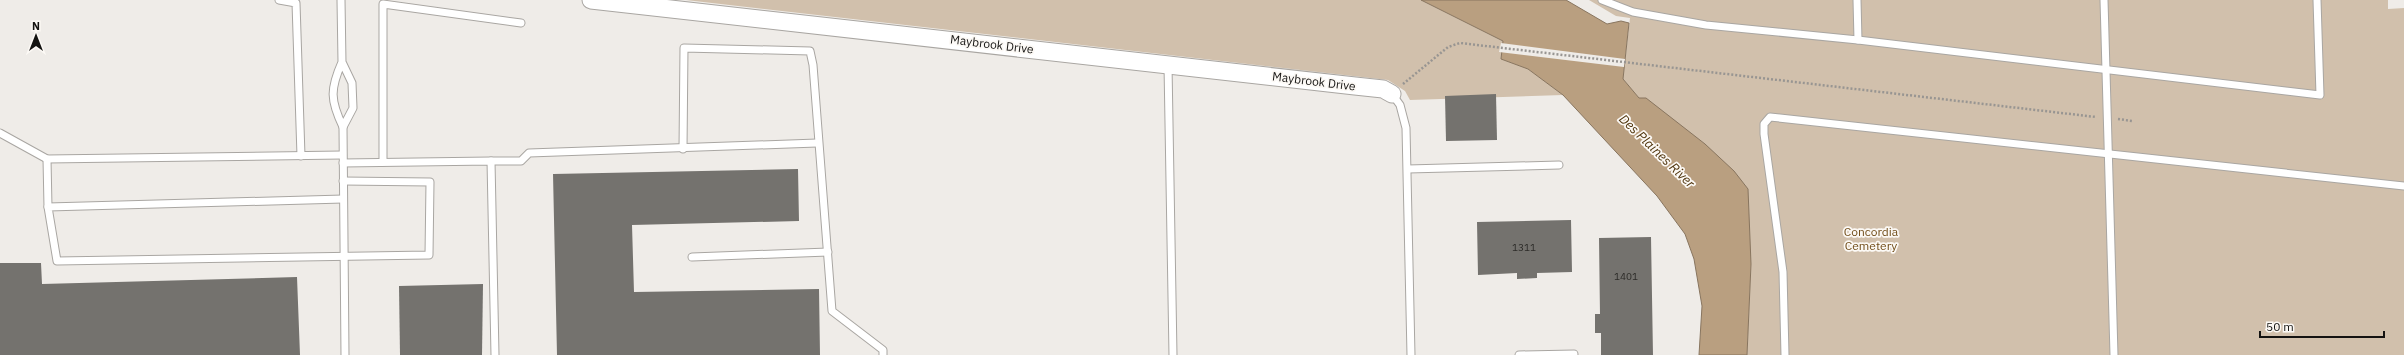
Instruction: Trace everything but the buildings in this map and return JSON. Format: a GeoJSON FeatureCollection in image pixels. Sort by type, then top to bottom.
{"type":"FeatureCollection","features":[{"type":"Feature","properties":{"kind":"street","name":"Maybrook Drive"},"geometry":{"type":"LineString","coordinates":[[591,0],[1168,64],[1355,86],[1383,90],[1392,94]]}},
{"type":"Feature","properties":{"kind":"lane"},"geometry":{"type":"LineString","coordinates":[[279,0],[296,3],[301,156]]}},
{"type":"Feature","properties":{"kind":"lane"},"geometry":{"type":"LineString","coordinates":[[341,0],[342,62],[333,83],[334,108],[343,127]]}},
{"type":"Feature","properties":{"kind":"lane"},"geometry":{"type":"LineString","coordinates":[[1602,0],[1633,12],[1706,25],[1858,40],[2320,95],[2316,0]]}},
{"type":"Feature","properties":{"kind":"lane"},"geometry":{"type":"LineString","coordinates":[[1857,0],[1858,40]]}},
{"type":"Feature","properties":{"kind":"lane"},"geometry":{"type":"LineString","coordinates":[[2104,0],[2114,355]]}},
{"type":"Feature","properties":{"kind":"lane"},"geometry":{"type":"LineString","coordinates":[[383,162],[383,4],[521,23]]}},
{"type":"Feature","properties":{"kind":"lane"},"geometry":{"type":"LineString","coordinates":[[683,149],[684,48],[810,51],[813,65],[817,143],[828,252],[832,311],[883,350],[883,355]]}},
{"type":"Feature","properties":{"kind":"lane"},"geometry":{"type":"LineString","coordinates":[[342,62],[352,83],[352,108],[343,127],[342,155],[345,355]]}},
{"type":"Feature","properties":{"kind":"lane"},"geometry":{"type":"LineString","coordinates":[[1168,64],[1173,355]]}},
{"type":"Feature","properties":{"kind":"lane"},"geometry":{"type":"LineString","coordinates":[[1392,94],[1404,115],[1408,169],[1411,355]]}},
{"type":"Feature","properties":{"kind":"lane"},"geometry":{"type":"LineString","coordinates":[[1786,355],[1783,272],[1764,134],[1764,124],[1770,117],[2404,186]]}},
{"type":"Feature","properties":{"kind":"lane"},"geometry":{"type":"LineString","coordinates":[[0,133],[48,159],[342,155]]}},
{"type":"Feature","properties":{"kind":"lane"},"geometry":{"type":"LineString","coordinates":[[343,163],[521,161],[529,153],[683,149],[817,143]]}},
{"type":"Feature","properties":{"kind":"lane"},"geometry":{"type":"LineString","coordinates":[[48,159],[48,207],[57,261],[429,255],[430,182],[343,181]]}},
{"type":"Feature","properties":{"kind":"lane"},"geometry":{"type":"LineString","coordinates":[[491,161],[495,355]]}},
{"type":"Feature","properties":{"kind":"lane"},"geometry":{"type":"LineString","coordinates":[[1408,169],[1559,165]]}},
{"type":"Feature","properties":{"kind":"lane"},"geometry":{"type":"LineString","coordinates":[[48,207],[343,199]]}},
{"type":"Feature","properties":{"kind":"lane"},"geometry":{"type":"LineString","coordinates":[[692,257],[828,252]]}},
{"type":"Feature","properties":{"kind":"lane"},"geometry":{"type":"LineString","coordinates":[[1519,355],[1574,354]]}},
{"type":"Feature","properties":{"kind":"path"},"geometry":{"type":"LineString","coordinates":[[1392,94],[1452,44],[1460,43],[2132,121]]}},
{"type":"Feature","properties":{"kind":"green space"},"geometry":{"type":"Polygon","coordinates":[[[686,0],[1421,0],[1503,41],[1501,59],[1528,69],[1563,95],[1410,100],[1405,91],[1388,80],[686,0]]]}},
{"type":"Feature","properties":{"kind":"green space","name":"Concordia Cemetery"},"geometry":{"type":"Polygon","coordinates":[[[1589,0],[2388,0],[2388,9],[2404,8],[2404,355],[1747,355],[1751,264],[1705,144],[1639,98],[1623,79],[1630,18],[1616,16],[1589,0]]]}},
{"type":"Feature","properties":{"kind":"water","name":"Des Plaines River"},"geometry":{"type":"Polygon","coordinates":[[[1421,0],[1566,0],[1607,24],[1621,21],[1629,23],[1623,79],[1639,98],[1646,98],[1705,144],[1734,171],[1748,189],[1751,264],[1747,355],[1699,355],[1702,306],[1694,259],[1685,234],[1657,196],[1563,95],[1528,69],[1501,59],[1503,41],[1421,0]]]}},
{"type":"Feature","properties":{"kind":"pier"},"geometry":{"type":"Polygon","coordinates":[[[1501,43],[1625,59],[1624,67],[1499,52],[1501,43]]]}}]}
